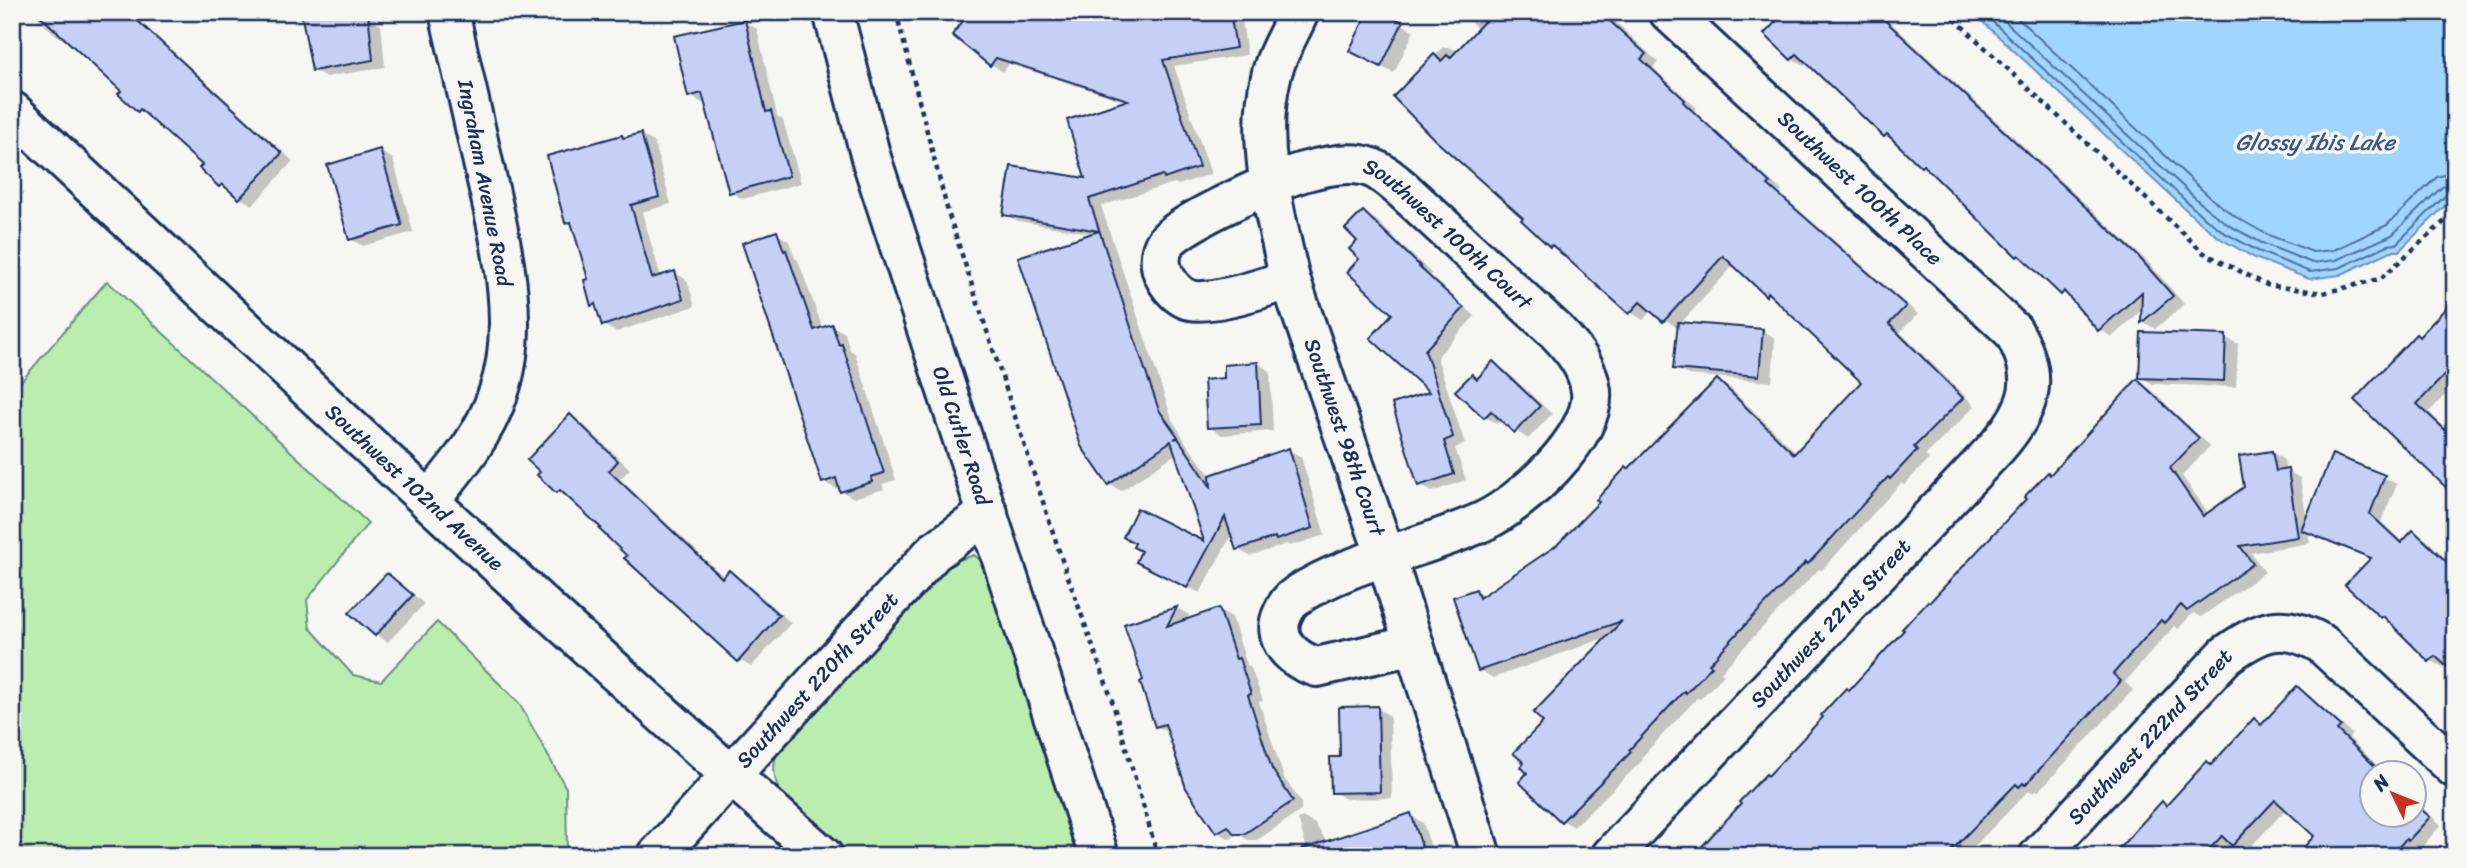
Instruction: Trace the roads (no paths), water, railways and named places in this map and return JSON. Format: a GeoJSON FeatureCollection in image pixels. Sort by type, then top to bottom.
{"type":"FeatureCollection","features":[{"type":"Feature","properties":{"kind":"street","name":"Ingraham Avenue Road"},"geometry":{"type":"LineString","coordinates":[[429,500],[472,449],[484,427],[506,369],[508,335],[508,301],[501,241],[449,12]]}},
{"type":"Feature","properties":{"kind":"street","name":"Old Cutler Road"},"geometry":{"type":"LineString","coordinates":[[833,12],[871,158],[1099,856]]}},
{"type":"Feature","properties":{"kind":"street","name":"Southwest 98th Court"},"geometry":{"type":"LineString","coordinates":[[1299,12],[1271,74],[1267,97],[1266,146],[1290,279],[1386,557],[1481,856]]}},
{"type":"Feature","properties":{"kind":"street","name":"Southwest 100th Place"},"geometry":{"type":"LineString","coordinates":[[1669,12],[2013,331],[2024,352],[2030,377]]}},
{"type":"Feature","properties":{"kind":"street","name":"Southwest 102nd Avenue"},"geometry":{"type":"LineString","coordinates":[[12,111],[429,500],[823,856]]}},
{"type":"Feature","properties":{"kind":"street","name":"Southwest 100th Court"},"geometry":{"type":"LineString","coordinates":[[1290,279],[1263,289],[1200,302],[1188,300],[1177,293],[1161,271],[1160,257],[1165,243],[1178,230],[1271,184],[1304,172],[1336,165],[1363,165],[1382,173],[1438,220],[1557,332],[1578,356],[1589,379],[1591,408],[1584,425],[1572,444],[1524,494],[1485,521],[1386,557]]}},
{"type":"Feature","properties":{"kind":"street","name":"Southwest 221st Street"},"geometry":{"type":"LineString","coordinates":[[1611,856],[1997,447],[2013,428],[2024,408],[2030,377]]}},
{"type":"Feature","properties":{"kind":"street","name":"Southwest 220th Street"},"geometry":{"type":"LineString","coordinates":[[657,856],[934,552],[988,513]]}},
{"type":"Feature","properties":{"kind":"street"},"geometry":{"type":"LineString","coordinates":[[1386,557],[1328,579],[1293,597],[1280,620],[1279,629],[1284,645],[1293,657],[1317,667],[1414,645]]}},
{"type":"Feature","properties":{"kind":"street","name":"Southwest 222nd Street"},"geometry":{"type":"LineString","coordinates":[[2039,856],[2226,655],[2250,639],[2269,631],[2297,631],[2322,644],[2455,768]]}},
{"type":"Feature","properties":{"kind":"water","name":"Glossy Ibis Lake"},"geometry":{"type":"Polygon","coordinates":[[[1972,12],[2455,12],[2455,196],[2399,251],[2391,251],[2340,275],[2309,279],[2255,258],[2221,239],[1972,12]]]}}]}
